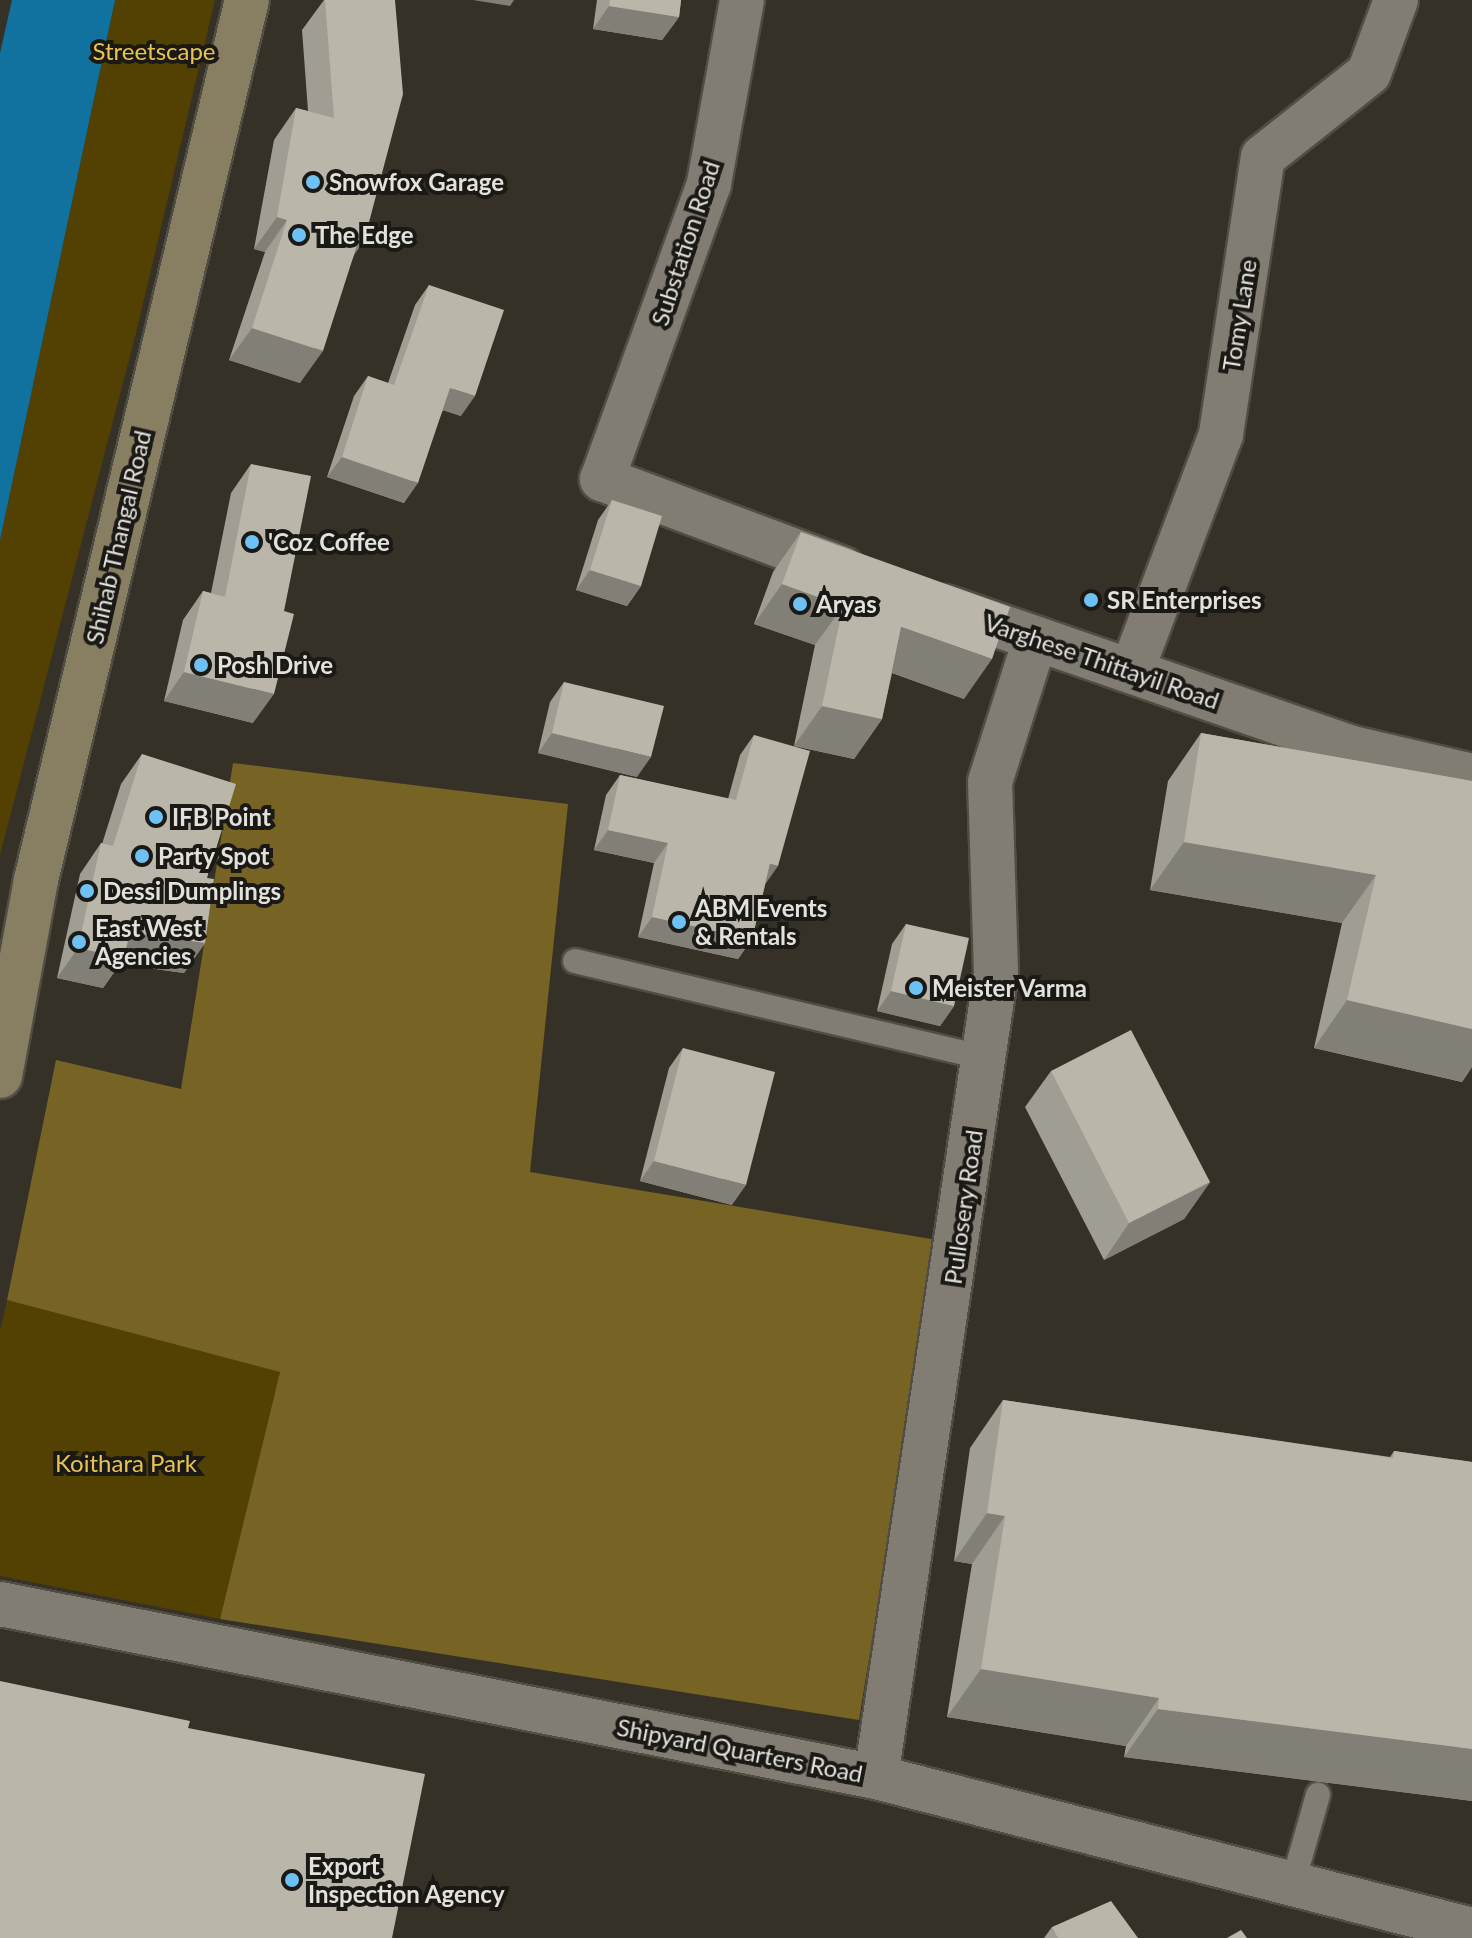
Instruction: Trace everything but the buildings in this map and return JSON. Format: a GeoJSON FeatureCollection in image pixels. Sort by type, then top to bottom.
{"type":"FeatureCollection","features":[{"type":"Feature","properties":{"kind":"street","name":"Shihab Thangal Road"},"geometry":{"type":"LineString","coordinates":[[0,1076],[36,880],[247,0]]}},
{"type":"Feature","properties":{"kind":"street","name":"Substation Road"},"geometry":{"type":"LineString","coordinates":[[602,479],[709,184],[742,0]]}},
{"type":"Feature","properties":{"kind":"street","name":"Tomy Lane"},"geometry":{"type":"LineString","coordinates":[[1132,670],[1221,434],[1263,157],[1369,73],[1396,0]]}},
{"type":"Feature","properties":{"kind":"street","name":"Varghese Thittayil Road"},"geometry":{"type":"LineString","coordinates":[[602,479],[1035,640],[1132,670],[1352,748],[1472,776]]}},
{"type":"Feature","properties":{"kind":"street","name":"Pullosery Road"},"geometry":{"type":"LineString","coordinates":[[876,1777],[996,972],[990,782],[1035,640]]}},
{"type":"Feature","properties":{"kind":"street","name":"Shipyard Quarters Road"},"geometry":{"type":"LineString","coordinates":[[0,1604],[876,1777],[1472,1930]]}},
{"type":"Feature","properties":{"kind":"lane"},"geometry":{"type":"LineString","coordinates":[[575,961],[984,1058]]}},
{"type":"Feature","properties":{"kind":"lane"},"geometry":{"type":"LineString","coordinates":[[1292,1886],[1318,1795]]}},
{"type":"Feature","properties":{"kind":"green space","name":"Streetscape"},"geometry":{"type":"Polygon","coordinates":[[[115,0],[215,0],[136,333],[0,855],[0,540],[115,0]]]}},
{"type":"Feature","properties":{"kind":"green space","name":"Koithara Park"},"geometry":{"type":"Polygon","coordinates":[[[7,1300],[280,1372],[220,1619],[0,1576],[0,1331],[7,1300]]]}},
{"type":"Feature","properties":{"kind":"shaded area"},"geometry":{"type":"Polygon","coordinates":[[[233,763],[568,804],[530,1172],[937,1240],[859,1720],[220,1619],[280,1372],[7,1300],[56,1060],[181,1089],[233,763]]]}},
{"type":"Feature","properties":{"kind":"water"},"geometry":{"type":"Polygon","coordinates":[[[12,0],[115,0],[0,540],[0,53],[12,0]]]}},
{"type":"Feature","properties":{"kind":"place","name":"Snowfox Garage"},"geometry":{"type":"Point","coordinates":[313,182]}},
{"type":"Feature","properties":{"kind":"place","name":"The Edge"},"geometry":{"type":"Point","coordinates":[299,235]}},
{"type":"Feature","properties":{"kind":"place","name":"'Coz Coffee"},"geometry":{"type":"Point","coordinates":[252,542]}},
{"type":"Feature","properties":{"kind":"place","name":"SR Enterprises"},"geometry":{"type":"Point","coordinates":[1091,600]}},
{"type":"Feature","properties":{"kind":"place","name":"Aryas"},"geometry":{"type":"Point","coordinates":[800,604]}},
{"type":"Feature","properties":{"kind":"place","name":"Posh Drive"},"geometry":{"type":"Point","coordinates":[201,665]}},
{"type":"Feature","properties":{"kind":"place","name":"IFB Point"},"geometry":{"type":"Point","coordinates":[156,817]}},
{"type":"Feature","properties":{"kind":"place","name":"Party Spot"},"geometry":{"type":"Point","coordinates":[142,856]}},
{"type":"Feature","properties":{"kind":"place","name":"Dessi Dumplings"},"geometry":{"type":"Point","coordinates":[87,891]}},
{"type":"Feature","properties":{"kind":"place","name":"ABM Events & Rentals"},"geometry":{"type":"Point","coordinates":[679,922]}},
{"type":"Feature","properties":{"kind":"place","name":"East West Agencies"},"geometry":{"type":"Point","coordinates":[79,942]}},
{"type":"Feature","properties":{"kind":"place","name":"Meister Varma"},"geometry":{"type":"Point","coordinates":[916,988]}},
{"type":"Feature","properties":{"kind":"place","name":"Export Inspection Agency"},"geometry":{"type":"Point","coordinates":[292,1880]}}]}
